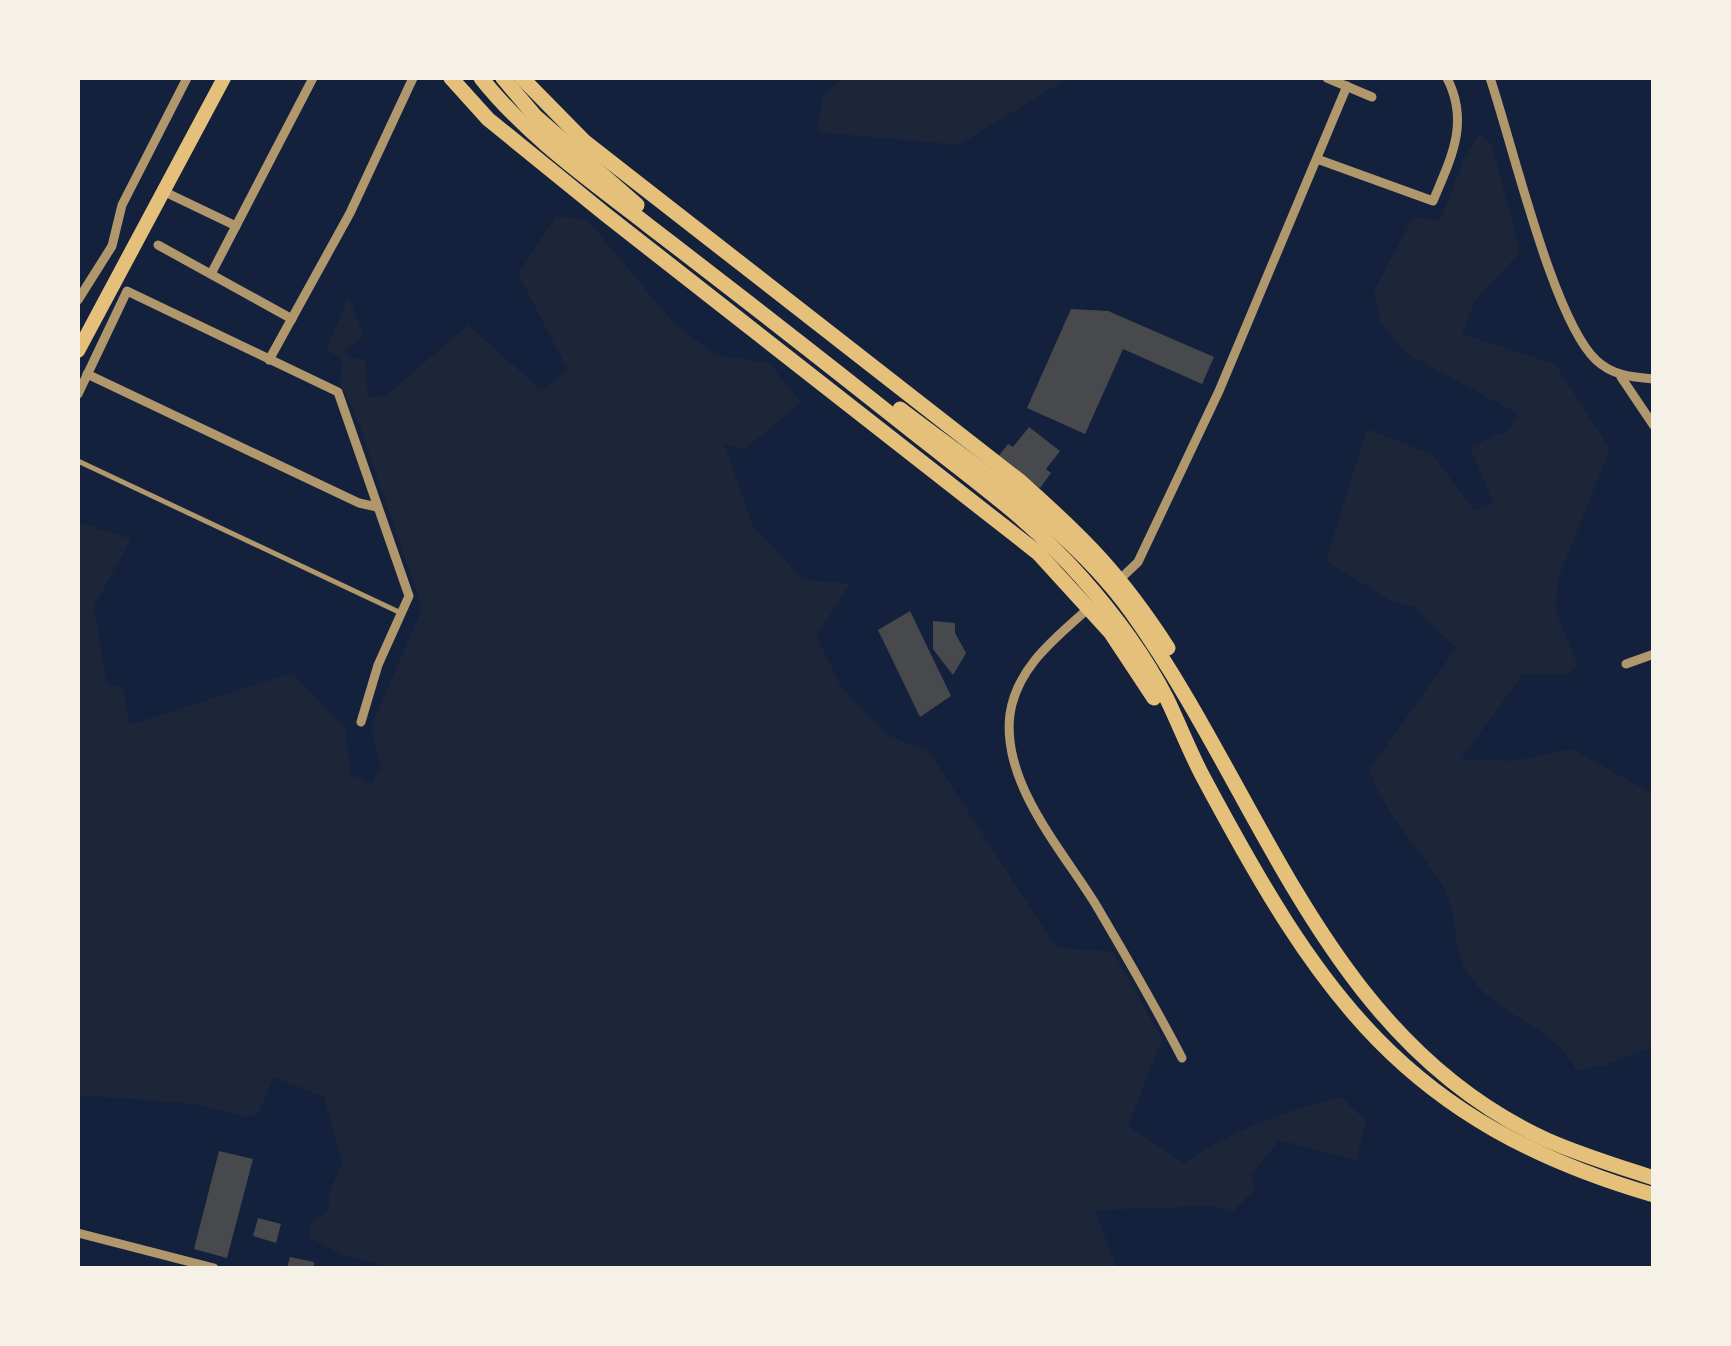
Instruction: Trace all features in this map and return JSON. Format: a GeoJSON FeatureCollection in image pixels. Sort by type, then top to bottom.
{"type":"FeatureCollection","features":[{"type":"Feature","properties":{"kind":"highway"},"geometry":{"type":"LineString","coordinates":[[451,78],[488,119],[953,482],[1094,603]]}},
{"type":"Feature","properties":{"kind":"highway"},"geometry":{"type":"LineString","coordinates":[[481,78],[554,152],[1027,506],[1116,582]]}},
{"type":"Feature","properties":{"kind":"highway"},"geometry":{"type":"LineString","coordinates":[[504,78],[536,117],[611,182],[1010,509],[1094,603],[1158,684],[1254,873],[1309,960],[1390,1053],[1436,1093],[1528,1150],[1594,1178],[1654,1195]]}},
{"type":"Feature","properties":{"kind":"highway"},"geometry":{"type":"LineString","coordinates":[[522,78],[585,142],[1021,482],[1116,582],[1178,664],[1222,760],[1313,925],[1348,976],[1416,1052],[1456,1084],[1544,1139],[1654,1178]]}},
{"type":"Feature","properties":{"kind":"main road"},"geometry":{"type":"LineString","coordinates":[[80,342],[224,78]]}},
{"type":"Feature","properties":{"kind":"street"},"geometry":{"type":"LineString","coordinates":[[78,300],[122,228],[122,204],[187,78]]}},
{"type":"Feature","properties":{"kind":"street"},"geometry":{"type":"LineString","coordinates":[[211,274],[314,78]]}},
{"type":"Feature","properties":{"kind":"street"},"geometry":{"type":"LineString","coordinates":[[270,360],[350,214],[413,78]]}},
{"type":"Feature","properties":{"kind":"street"},"geometry":{"type":"LineString","coordinates":[[1327,78],[1372,97]]}},
{"type":"Feature","properties":{"kind":"street"},"geometry":{"type":"LineString","coordinates":[[1317,159],[1433,201],[1460,136],[1454,93],[1446,78]]}},
{"type":"Feature","properties":{"kind":"street"},"geometry":{"type":"LineString","coordinates":[[1490,78],[1548,264],[1582,344],[1598,363],[1622,377],[1654,426]]}},
{"type":"Feature","properties":{"kind":"street"},"geometry":{"type":"LineString","coordinates":[[1182,1058],[1092,898],[1049,837],[1018,772],[1010,730],[1020,684],[1040,650],[1138,562],[1219,391],[1347,86]]}},
{"type":"Feature","properties":{"kind":"street"},"geometry":{"type":"LineString","coordinates":[[164,192],[236,226]]}},
{"type":"Feature","properties":{"kind":"street"},"geometry":{"type":"LineString","coordinates":[[158,246],[292,319]]}},
{"type":"Feature","properties":{"kind":"street"},"geometry":{"type":"LineString","coordinates":[[78,394],[127,291],[338,392],[404,572],[409,596],[378,666],[361,722]]}},
{"type":"Feature","properties":{"kind":"street"},"geometry":{"type":"LineString","coordinates":[[86,374],[359,503],[378,507]]}},
{"type":"Feature","properties":{"kind":"street"},"geometry":{"type":"LineString","coordinates":[[1622,377],[1654,379]]}},
{"type":"Feature","properties":{"kind":"street"},"geometry":{"type":"LineString","coordinates":[[1626,664],[1654,654]]}},
{"type":"Feature","properties":{"kind":"street"},"geometry":{"type":"LineString","coordinates":[[78,1232],[214,1268]]}},
{"type":"Feature","properties":{"kind":"lane"},"geometry":{"type":"LineString","coordinates":[[78,461],[403,614]]}},
{"type":"Feature","properties":{"kind":"shaded area"},"geometry":{"type":"Polygon","coordinates":[[[844,78],[1068,78],[959,145],[817,132],[823,95],[844,78]]]}},
{"type":"Feature","properties":{"kind":"shaded area"},"geometry":{"type":"Polygon","coordinates":[[[1479,134],[1492,145],[1520,252],[1475,300],[1462,334],[1555,364],[1610,449],[1558,579],[1555,609],[1577,664],[1569,675],[1523,674],[1461,759],[1514,761],[1572,749],[1653,794],[1653,1046],[1603,1066],[1576,1070],[1553,1041],[1476,984],[1461,959],[1448,896],[1384,802],[1369,770],[1456,648],[1414,607],[1392,602],[1326,561],[1367,429],[1433,455],[1474,510],[1494,504],[1470,447],[1509,430],[1518,414],[1404,352],[1381,322],[1374,291],[1413,217],[1440,221],[1479,134]]]}},
{"type":"Feature","properties":{"kind":"shaded area"},"geometry":{"type":"Polygon","coordinates":[[[556,216],[587,220],[675,324],[716,355],[769,363],[801,402],[744,450],[724,443],[752,524],[802,579],[850,584],[816,636],[841,687],[888,735],[930,753],[1056,947],[1113,952],[1162,1039],[1128,1126],[1184,1163],[1260,1123],[1341,1097],[1366,1121],[1356,1160],[1279,1140],[1251,1175],[1256,1188],[1231,1213],[1215,1206],[1095,1210],[1117,1268],[391,1268],[343,1255],[310,1238],[311,1221],[329,1211],[329,1193],[342,1164],[324,1097],[274,1077],[258,1114],[246,1117],[195,1104],[78,1095],[78,522],[131,539],[94,606],[106,683],[123,688],[129,725],[292,673],[345,728],[351,774],[371,784],[381,767],[371,727],[422,609],[359,423],[340,384],[342,360],[326,348],[349,298],[364,336],[345,350],[351,359],[365,359],[368,397],[386,396],[468,325],[541,390],[568,370],[518,274],[556,216]]]}},
{"type":"Feature","properties":{"kind":"building"},"geometry":{"type":"Polygon","coordinates":[[[1071,309],[1108,311],[1214,357],[1202,384],[1123,349],[1085,434],[1027,408],[1071,309]]]}},
{"type":"Feature","properties":{"kind":"building"},"geometry":{"type":"Polygon","coordinates":[[[1029,427],[1060,451],[1046,469],[1051,473],[1040,488],[998,457],[1008,444],[1013,447],[1029,427]]]}},
{"type":"Feature","properties":{"kind":"building"},"geometry":{"type":"Polygon","coordinates":[[[910,611],[951,696],[920,717],[878,630],[910,611]]]}},
{"type":"Feature","properties":{"kind":"building"},"geometry":{"type":"Polygon","coordinates":[[[933,621],[955,623],[955,633],[966,653],[953,675],[933,649],[933,621]]]}},
{"type":"Feature","properties":{"kind":"building"},"geometry":{"type":"Polygon","coordinates":[[[219,1151],[253,1159],[227,1258],[194,1249],[219,1151]]]}},
{"type":"Feature","properties":{"kind":"building"},"geometry":{"type":"Polygon","coordinates":[[[258,1218],[281,1224],[276,1243],[253,1236],[258,1218]]]}},
{"type":"Feature","properties":{"kind":"building"},"geometry":{"type":"Polygon","coordinates":[[[290,1257],[314,1262],[314,1268],[287,1268],[290,1257]]]}}]}
